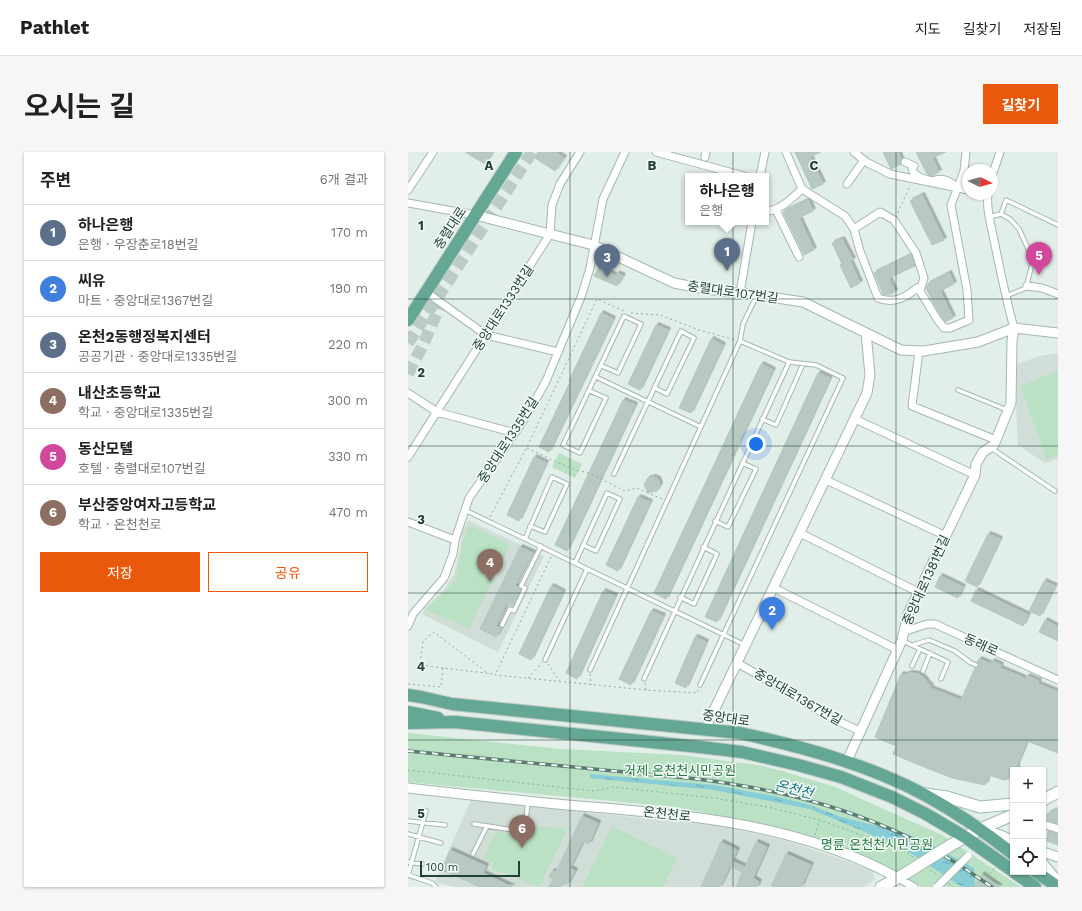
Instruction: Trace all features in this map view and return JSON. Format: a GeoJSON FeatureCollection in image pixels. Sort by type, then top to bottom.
{"type":"FeatureCollection","features":[{"type":"Feature","properties":{"kind":"main road","name":"충렬대로"},"geometry":{"type":"LineString","coordinates":[[408,320],[514,153]]}},
{"type":"Feature","properties":{"kind":"main road","name":"중앙대로"},"geometry":{"type":"LineString","coordinates":[[408,695],[452,704],[740,733],[780,742],[847,761],[924,794],[980,829],[1010,852]]}},
{"type":"Feature","properties":{"kind":"main road"},"geometry":{"type":"LineString","coordinates":[[408,704],[452,704]]}},
{"type":"Feature","properties":{"kind":"main road"},"geometry":{"type":"LineString","coordinates":[[408,712],[455,722]]}},
{"type":"Feature","properties":{"kind":"main road"},"geometry":{"type":"LineString","coordinates":[[408,723],[455,722],[735,752],[798,765],[841,777],[892,797],[926,814],[965,837],[1010,870]]}},
{"type":"Feature","properties":{"kind":"main road"},"geometry":{"type":"LineString","coordinates":[[1046,798],[1058,792]]}},
{"type":"Feature","properties":{"kind":"main road"},"geometry":{"type":"LineString","coordinates":[[924,794],[948,797],[980,806],[1010,804]]}},
{"type":"Feature","properties":{"kind":"main road"},"geometry":{"type":"LineString","coordinates":[[881,887],[901,877],[965,837],[1010,815]]}},
{"type":"Feature","properties":{"kind":"main road"},"geometry":{"type":"LineString","coordinates":[[1046,869],[1058,883]]}},
{"type":"Feature","properties":{"kind":"main road"},"geometry":{"type":"LineString","coordinates":[[1017,875],[1035,887]]}},
{"type":"Feature","properties":{"kind":"main road"},"geometry":{"type":"LineString","coordinates":[[1040,875],[1058,887]]}},
{"type":"Feature","properties":{"kind":"street"},"geometry":{"type":"LineString","coordinates":[[408,190],[433,152]]}},
{"type":"Feature","properties":{"kind":"street","name":"중앙대로1333번길"},"geometry":{"type":"LineString","coordinates":[[408,457],[550,234],[552,205],[560,184],[580,152]]}},
{"type":"Feature","properties":{"kind":"street","name":"중앙대로1335번길"},"geometry":{"type":"LineString","coordinates":[[408,626],[413,614],[444,578],[453,554],[455,540],[469,498],[530,410],[558,352],[581,297],[590,268],[593,245],[603,199],[625,152]]}},
{"type":"Feature","properties":{"kind":"street"},"geometry":{"type":"LineString","coordinates":[[656,152],[733,173]]}},
{"type":"Feature","properties":{"kind":"street"},"geometry":{"type":"LineString","coordinates":[[761,173],[765,152]]}},
{"type":"Feature","properties":{"kind":"street"},"geometry":{"type":"LineString","coordinates":[[786,152],[802,189],[845,216],[854,229],[860,251],[878,298],[888,301],[900,299],[917,288],[944,328],[950,328],[969,320],[967,290],[951,205],[964,171],[966,152]]}},
{"type":"Feature","properties":{"kind":"street"},"geometry":{"type":"LineString","coordinates":[[854,152],[864,160],[890,174],[962,189]]}},
{"type":"Feature","properties":{"kind":"street"},"geometry":{"type":"LineString","coordinates":[[996,164],[1000,152]]}},
{"type":"Feature","properties":{"kind":"street"},"geometry":{"type":"LineString","coordinates":[[846,184],[864,160]]}},
{"type":"Feature","properties":{"kind":"street"},"geometry":{"type":"LineString","coordinates":[[905,162],[914,166],[912,172],[917,176],[933,181],[938,179],[949,180],[958,188]]}},
{"type":"Feature","properties":{"kind":"street"},"geometry":{"type":"LineString","coordinates":[[769,211],[776,210],[802,189]]}},
{"type":"Feature","properties":{"kind":"street"},"geometry":{"type":"LineString","coordinates":[[987,200],[989,217],[1005,296],[1014,328]]}},
{"type":"Feature","properties":{"kind":"street"},"geometry":{"type":"LineString","coordinates":[[408,203],[475,215]]}},
{"type":"Feature","properties":{"kind":"street"},"geometry":{"type":"LineString","coordinates":[[776,210],[799,257]]}},
{"type":"Feature","properties":{"kind":"street"},"geometry":{"type":"LineString","coordinates":[[854,229],[880,212],[894,220],[916,253],[924,278],[920,291]]}},
{"type":"Feature","properties":{"kind":"street","name":"충렬대로107번길"},"geometry":{"type":"LineString","coordinates":[[475,215],[593,245],[674,283],[698,288],[803,302],[901,350],[920,351],[978,342],[1014,328],[1058,333]]}},
{"type":"Feature","properties":{"kind":"street"},"geometry":{"type":"LineString","coordinates":[[740,293],[751,225]]}},
{"type":"Feature","properties":{"kind":"street"},"geometry":{"type":"LineString","coordinates":[[1027,286],[1042,288],[1058,294]]}},
{"type":"Feature","properties":{"kind":"street"},"geometry":{"type":"LineString","coordinates":[[426,292],[486,335],[558,352]]}},
{"type":"Feature","properties":{"kind":"street","name":"중앙대로1381번길"},"geometry":{"type":"LineString","coordinates":[[847,761],[898,650],[908,614],[975,475],[976,464],[983,452],[993,444],[1008,411],[1011,403],[1012,341],[1014,328]]}},
{"type":"Feature","properties":{"kind":"street","name":"중앙대로1367번길"},"geometry":{"type":"LineString","coordinates":[[706,729],[867,393],[870,375],[866,333]]}},
{"type":"Feature","properties":{"kind":"street"},"geometry":{"type":"LineString","coordinates":[[920,351],[912,406],[993,444]]}},
{"type":"Feature","properties":{"kind":"street"},"geometry":{"type":"LineString","coordinates":[[408,393],[437,412],[515,433]]}},
{"type":"Feature","properties":{"kind":"street"},"geometry":{"type":"LineString","coordinates":[[855,420],[975,475]]}},
{"type":"Feature","properties":{"kind":"street"},"geometry":{"type":"LineString","coordinates":[[826,480],[946,536]]}},
{"type":"Feature","properties":{"kind":"street"},"geometry":{"type":"LineString","coordinates":[[408,522],[455,540]]}},
{"type":"Feature","properties":{"kind":"street"},"geometry":{"type":"LineString","coordinates":[[800,534],[918,592]]}},
{"type":"Feature","properties":{"kind":"street"},"geometry":{"type":"LineString","coordinates":[[774,588],[898,650]]}},
{"type":"Feature","properties":{"kind":"street","name":"동래로"},"geometry":{"type":"LineString","coordinates":[[902,636],[927,624],[935,624],[1058,680]]}},
{"type":"Feature","properties":{"kind":"street","name":"중앙대로1367번길"},"geometry":{"type":"LineString","coordinates":[[737,663],[791,693],[827,716],[860,731]]}},
{"type":"Feature","properties":{"kind":"street","name":"온천천로"},"geometry":{"type":"LineString","coordinates":[[408,788],[528,801],[673,814],[740,824],[813,843],[858,858],[901,877],[914,887]]}},
{"type":"Feature","properties":{"kind":"street"},"geometry":{"type":"LineString","coordinates":[[1046,825],[1058,829]]}},
{"type":"Feature","properties":{"kind":"street"},"geometry":{"type":"LineString","coordinates":[[980,829],[1003,836],[1010,840]]}},
{"type":"Feature","properties":{"kind":"street"},"geometry":{"type":"LineString","coordinates":[[936,887],[979,847]]}},
{"type":"Feature","properties":{"kind":"street"},"geometry":{"type":"LineString","coordinates":[[1046,853],[1058,856]]}},
{"type":"Feature","properties":{"kind":"lane"},"geometry":{"type":"LineString","coordinates":[[1001,214],[1006,200],[1058,224]]}},
{"type":"Feature","properties":{"kind":"lane"},"geometry":{"type":"LineString","coordinates":[[989,217],[1001,214],[1010,219],[1020,229],[1030,253],[1032,264],[1026,288],[1005,296]]}},
{"type":"Feature","properties":{"kind":"lane"},"geometry":{"type":"LineString","coordinates":[[590,670],[740,341],[743,324],[757,295]]}},
{"type":"Feature","properties":{"kind":"lane"},"geometry":{"type":"LineString","coordinates":[[590,391],[606,398],[580,453],[564,445],[624,316],[641,324],[618,373],[602,366]]}},
{"type":"Feature","properties":{"kind":"lane"},"geometry":{"type":"LineString","coordinates":[[614,474],[681,332],[694,338],[667,394],[655,388]]}},
{"type":"Feature","properties":{"kind":"lane"},"geometry":{"type":"LineString","coordinates":[[700,686],[843,378],[816,365],[788,362],[740,341]]}},
{"type":"Feature","properties":{"kind":"lane"},"geometry":{"type":"LineString","coordinates":[[644,679],[788,362]]}},
{"type":"Feature","properties":{"kind":"lane"},"geometry":{"type":"LineString","coordinates":[[762,419],[776,425],[804,364]]}},
{"type":"Feature","properties":{"kind":"lane"},"geometry":{"type":"LineString","coordinates":[[596,377],[701,427]]}},
{"type":"Feature","properties":{"kind":"lane"},"geometry":{"type":"LineString","coordinates":[[958,390],[1008,411]]}},
{"type":"Feature","properties":{"kind":"lane"},"geometry":{"type":"LineString","coordinates":[[993,444],[1055,491]]}},
{"type":"Feature","properties":{"kind":"lane"},"geometry":{"type":"LineString","coordinates":[[716,521],[728,527],[756,469],[742,463]]}},
{"type":"Feature","properties":{"kind":"lane"},"geometry":{"type":"LineString","coordinates":[[524,539],[552,477],[567,484],[545,532],[530,526]]}},
{"type":"Feature","properties":{"kind":"lane"},"geometry":{"type":"LineString","coordinates":[[575,563],[583,545],[607,493],[620,499],[596,552],[583,545]]}},
{"type":"Feature","properties":{"kind":"lane"},"geometry":{"type":"LineString","coordinates":[[465,510],[746,645]]}},
{"type":"Feature","properties":{"kind":"lane"},"geometry":{"type":"LineString","coordinates":[[502,625],[510,609],[514,611],[525,588],[521,586],[540,546]]}},
{"type":"Feature","properties":{"kind":"lane"},"geometry":{"type":"LineString","coordinates":[[680,598],[694,604],[717,554],[703,547]]}},
{"type":"Feature","properties":{"kind":"lane"},"geometry":{"type":"LineString","coordinates":[[545,660],[587,569]]}},
{"type":"Feature","properties":{"kind":"lane"},"geometry":{"type":"LineString","coordinates":[[902,636],[920,649],[948,662],[941,679]]}},
{"type":"Feature","properties":{"kind":"lane"},"geometry":{"type":"LineString","coordinates":[[913,645],[929,640],[955,651],[976,665]]}},
{"type":"Feature","properties":{"kind":"lane"},"geometry":{"type":"LineString","coordinates":[[912,666],[920,649]]}},
{"type":"Feature","properties":{"kind":"lane"},"geometry":{"type":"LineString","coordinates":[[923,671],[930,653]]}},
{"type":"Feature","properties":{"kind":"lane"},"geometry":{"type":"LineString","coordinates":[[474,824],[519,831],[526,819],[528,801]]}},
{"type":"Feature","properties":{"kind":"lane"},"geometry":{"type":"LineString","coordinates":[[426,811],[409,862],[408,875],[432,883],[436,887]]}},
{"type":"Feature","properties":{"kind":"lane"},"geometry":{"type":"LineString","coordinates":[[408,821],[445,825]]}},
{"type":"Feature","properties":{"kind":"lane"},"geometry":{"type":"LineString","coordinates":[[473,854],[487,826]]}},
{"type":"Feature","properties":{"kind":"lane"},"geometry":{"type":"LineString","coordinates":[[408,834],[441,843]]}},
{"type":"Feature","properties":{"kind":"lane"},"geometry":{"type":"LineString","coordinates":[[409,862],[422,864]]}},
{"type":"Feature","properties":{"kind":"path"},"geometry":{"type":"LineString","coordinates":[[896,217],[913,179]]}},
{"type":"Feature","properties":{"kind":"path"},"geometry":{"type":"LineString","coordinates":[[527,447],[560,464],[588,473],[625,490],[636,488],[666,502]]}},
{"type":"Feature","properties":{"kind":"path"},"geometry":{"type":"LineString","coordinates":[[495,674],[553,552]]}},
{"type":"Feature","properties":{"kind":"path"},"geometry":{"type":"LineString","coordinates":[[489,674],[434,632],[423,641],[420,665],[489,674],[560,682],[646,690],[697,693],[700,686]]}},
{"type":"Feature","properties":{"kind":"path"},"geometry":{"type":"LineString","coordinates":[[528,678],[545,660],[560,682]]}},
{"type":"Feature","properties":{"kind":"path"},"geometry":{"type":"LineString","coordinates":[[408,684],[441,687],[442,668]]}},
{"type":"Feature","properties":{"kind":"path"},"geometry":{"type":"LineString","coordinates":[[590,670],[591,685]]}},
{"type":"Feature","properties":{"kind":"path"},"geometry":{"type":"LineString","coordinates":[[644,679],[646,690]]}},
{"type":"Feature","properties":{"kind":"path"},"geometry":{"type":"LineString","coordinates":[[408,770],[593,792],[613,787],[714,798],[768,807],[819,820],[902,849],[915,859]]}},
{"type":"Feature","properties":{"kind":"path"},"geometry":{"type":"LineString","coordinates":[[813,843],[819,820]]}},
{"type":"Feature","properties":{"kind":"path"},"geometry":{"type":"LineString","coordinates":[[987,878],[1010,846]]}},
{"type":"Feature","properties":{"kind":"path"},"geometry":{"type":"LineString","coordinates":[[928,868],[941,878]]}},
{"type":"Feature","properties":{"kind":"path"},"geometry":{"type":"LineString","coordinates":[[947,882],[954,887]]}},
{"type":"Feature","properties":{"kind":"shaded area"},"geometry":{"type":"Polygon","coordinates":[[[1058,353],[1058,459],[1045,463],[1018,445],[1016,406],[1017,364],[1040,356],[1058,353]]]}},
{"type":"Feature","properties":{"kind":"shaded area"},"geometry":{"type":"Polygon","coordinates":[[[468,520],[544,556],[498,652],[422,614],[425,608],[444,590],[454,574],[462,533],[468,520]]]}},
{"type":"Feature","properties":{"kind":"shaded area"},"geometry":{"type":"Polygon","coordinates":[[[471,800],[719,826],[788,841],[835,857],[873,871],[875,880],[862,887],[455,887],[435,882],[471,800]]]}},
{"type":"Feature","properties":{"kind":"green space"},"geometry":{"type":"Polygon","coordinates":[[[1058,371],[1058,455],[1047,459],[1020,386],[1058,371]]]}},
{"type":"Feature","properties":{"kind":"green space"},"geometry":{"type":"Polygon","coordinates":[[[559,453],[582,464],[575,478],[552,467],[559,453]]]}},
{"type":"Feature","properties":{"kind":"green space"},"geometry":{"type":"Polygon","coordinates":[[[469,525],[510,545],[469,629],[425,609],[451,586],[456,577],[463,541],[469,525]]]}},
{"type":"Feature","properties":{"kind":"green space"},"geometry":{"type":"Polygon","coordinates":[[[408,733],[561,749],[681,755],[758,765],[782,771],[835,787],[942,835],[1021,887],[922,887],[887,868],[782,829],[676,807],[408,782],[408,733]]]}},
{"type":"Feature","properties":{"kind":"green space"},"geometry":{"type":"Polygon","coordinates":[[[528,825],[564,828],[566,831],[539,887],[491,868],[493,863],[483,858],[496,832],[522,836],[528,825]]]}},
{"type":"Feature","properties":{"kind":"green space"},"geometry":{"type":"Polygon","coordinates":[[[612,826],[677,858],[663,887],[582,887],[612,826]]]}},
{"type":"Feature","properties":{"kind":"water","name":"온천천"},"geometry":{"type":"Polygon","coordinates":[[[590,774],[714,785],[779,797],[810,805],[841,817],[905,833],[930,844],[974,868],[975,887],[962,887],[903,848],[810,809],[714,790],[590,778],[590,774]]]}},
{"type":"Feature","properties":{"kind":"building"},"geometry":{"type":"Polygon","coordinates":[[[465,152],[493,152],[485,164],[465,152]]]}},
{"type":"Feature","properties":{"kind":"building"},"geometry":{"type":"Polygon","coordinates":[[[538,152],[555,152],[564,158],[555,171],[535,158],[538,152]]]}},
{"type":"Feature","properties":{"kind":"building"},"geometry":{"type":"Polygon","coordinates":[[[795,152],[821,152],[810,157],[823,184],[812,189],[795,152]]]}},
{"type":"Feature","properties":{"kind":"building"},"geometry":{"type":"Polygon","coordinates":[[[883,152],[898,152],[901,159],[901,164],[891,169],[883,152]]]}},
{"type":"Feature","properties":{"kind":"building"},"geometry":{"type":"Polygon","coordinates":[[[916,152],[946,152],[932,158],[939,172],[932,176],[927,174],[916,152]]]}},
{"type":"Feature","properties":{"kind":"building"},"geometry":{"type":"Polygon","coordinates":[[[922,195],[944,240],[932,245],[910,201],[922,195]]]}},
{"type":"Feature","properties":{"kind":"building"},"geometry":{"type":"Polygon","coordinates":[[[808,200],[813,211],[799,218],[814,250],[804,255],[783,212],[808,200]]]}},
{"type":"Feature","properties":{"kind":"building"},"geometry":{"type":"Polygon","coordinates":[[[842,239],[853,260],[850,261],[860,283],[851,288],[832,243],[842,239]]]}},
{"type":"Feature","properties":{"kind":"building"},"geometry":{"type":"Polygon","coordinates":[[[911,255],[915,266],[889,278],[895,292],[889,295],[883,294],[874,273],[911,255]]]}},
{"type":"Feature","properties":{"kind":"building"},"geometry":{"type":"Polygon","coordinates":[[[599,267],[616,276],[617,273],[623,276],[617,286],[594,276],[599,267]]]}},
{"type":"Feature","properties":{"kind":"building"},"geometry":{"type":"Polygon","coordinates":[[[949,273],[954,284],[940,291],[953,318],[945,322],[926,288],[928,284],[949,273]]]}},
{"type":"Feature","properties":{"kind":"building"},"geometry":{"type":"Polygon","coordinates":[[[601,313],[613,319],[549,452],[539,447],[601,313]]]}},
{"type":"Feature","properties":{"kind":"building"},"geometry":{"type":"Polygon","coordinates":[[[656,325],[668,330],[640,390],[628,384],[656,325]]]}},
{"type":"Feature","properties":{"kind":"building"},"geometry":{"type":"Polygon","coordinates":[[[711,339],[723,345],[691,413],[679,408],[711,339]]]}},
{"type":"Feature","properties":{"kind":"building"},"geometry":{"type":"Polygon","coordinates":[[[761,364],[773,370],[666,599],[654,593],[761,364]]]}},
{"type":"Feature","properties":{"kind":"building"},"geometry":{"type":"Polygon","coordinates":[[[818,373],[830,378],[717,622],[705,617],[818,373]]]}},
{"type":"Feature","properties":{"kind":"building"},"geometry":{"type":"Polygon","coordinates":[[[623,400],[635,405],[567,551],[555,545],[623,400]]]}},
{"type":"Feature","properties":{"kind":"building"},"geometry":{"type":"Polygon","coordinates":[[[534,457],[546,463],[519,521],[507,515],[534,457]]]}},
{"type":"Feature","properties":{"kind":"building"},"geometry":{"type":"Polygon","coordinates":[[[653,477],[658,479],[660,485],[657,491],[648,493],[644,485],[647,479],[653,477]]]}},
{"type":"Feature","properties":{"kind":"building"},"geometry":{"type":"Polygon","coordinates":[[[638,497],[650,502],[618,571],[606,565],[638,497]]]}},
{"type":"Feature","properties":{"kind":"building"},"geometry":{"type":"Polygon","coordinates":[[[988,534],[1000,539],[977,587],[965,581],[988,534]]]}},
{"type":"Feature","properties":{"kind":"building"},"geometry":{"type":"Polygon","coordinates":[[[520,547],[534,553],[530,561],[528,560],[515,586],[521,589],[513,606],[507,603],[496,626],[501,628],[496,637],[480,629],[520,547]]]}},
{"type":"Feature","properties":{"kind":"building"},"geometry":{"type":"Polygon","coordinates":[[[940,576],[963,587],[958,598],[935,587],[940,576]]]}},
{"type":"Feature","properties":{"kind":"building"},"geometry":{"type":"Polygon","coordinates":[[[1044,581],[1055,586],[1040,616],[1029,611],[1044,581]]]}},
{"type":"Feature","properties":{"kind":"building"},"geometry":{"type":"Polygon","coordinates":[[[551,586],[563,592],[531,660],[519,654],[551,586]]]}},
{"type":"Feature","properties":{"kind":"building"},"geometry":{"type":"Polygon","coordinates":[[[976,590],[1028,615],[1023,626],[971,601],[976,590]]]}},
{"type":"Feature","properties":{"kind":"building"},"geometry":{"type":"Polygon","coordinates":[[[603,591],[615,596],[577,679],[566,673],[603,591]]]}},
{"type":"Feature","properties":{"kind":"building"},"geometry":{"type":"Polygon","coordinates":[[[651,611],[663,616],[631,685],[619,679],[651,611]]]}},
{"type":"Feature","properties":{"kind":"building"},"geometry":{"type":"Polygon","coordinates":[[[1045,620],[1058,627],[1058,641],[1039,632],[1045,620]]]}},
{"type":"Feature","properties":{"kind":"building"},"geometry":{"type":"Polygon","coordinates":[[[695,637],[706,642],[686,688],[675,683],[695,637]]]}},
{"type":"Feature","properties":{"kind":"building"},"geometry":{"type":"Polygon","coordinates":[[[979,659],[991,664],[992,661],[1001,665],[1000,668],[1026,679],[1027,676],[1039,681],[1038,684],[1058,692],[1058,753],[1027,741],[1017,767],[1010,767],[1010,779],[1004,780],[989,775],[985,785],[952,778],[893,754],[896,746],[875,737],[901,674],[918,674],[931,686],[930,688],[961,700],[975,668],[979,667],[977,662],[979,659]]]}},
{"type":"Feature","properties":{"kind":"building"},"geometry":{"type":"Polygon","coordinates":[[[1058,809],[1058,824],[1047,820],[1047,814],[1058,809]]]}},
{"type":"Feature","properties":{"kind":"building"},"geometry":{"type":"Polygon","coordinates":[[[582,816],[598,823],[589,844],[583,841],[570,868],[575,871],[568,884],[564,882],[561,887],[549,887],[553,879],[549,877],[552,871],[556,872],[582,816]]]}},
{"type":"Feature","properties":{"kind":"building"},"geometry":{"type":"Polygon","coordinates":[[[1048,831],[1058,834],[1058,845],[1047,841],[1048,831]]]}},
{"type":"Feature","properties":{"kind":"building"},"geometry":{"type":"Polygon","coordinates":[[[721,842],[737,850],[732,861],[745,867],[756,842],[767,847],[753,878],[759,882],[757,887],[736,887],[742,872],[730,866],[720,887],[701,887],[721,842]]]}},
{"type":"Feature","properties":{"kind":"building"},"geometry":{"type":"Polygon","coordinates":[[[450,850],[486,866],[483,873],[512,887],[480,887],[442,870],[450,850]]]}},
{"type":"Feature","properties":{"kind":"building"},"geometry":{"type":"Polygon","coordinates":[[[786,854],[811,865],[801,887],[771,887],[786,854]]]}},
{"type":"Feature","properties":{"kind":"building"},"geometry":{"type":"Polygon","coordinates":[[[982,874],[987,878],[1000,887],[974,887],[982,874]]]}},
{"type":"Feature","properties":{"kind":"tunnel"},"geometry":{"type":"LineString","coordinates":[[408,343],[532,152]]}},
{"type":"Feature","properties":{"kind":"tunnel"},"geometry":{"type":"LineString","coordinates":[[408,374],[423,345],[441,303]]}},
{"type":"Feature","properties":{"kind":"railway"},"geometry":{"type":"LineString","coordinates":[[408,751],[697,779],[794,797],[826,805],[887,827],[946,857],[992,887]]}},
{"type":"Feature","properties":{"kind":"place","name":"하나은행"},"geometry":{"type":"Point","coordinates":[727,271]}},
{"type":"Feature","properties":{"kind":"place","name":"동산모텔"},"geometry":{"type":"Point","coordinates":[1039,275]}},
{"type":"Feature","properties":{"kind":"place","name":"온천2동행정복지센터"},"geometry":{"type":"Point","coordinates":[607,277]}},
{"type":"Feature","properties":{"kind":"place","name":"내산초등학교"},"geometry":{"type":"Point","coordinates":[490,582]}},
{"type":"Feature","properties":{"kind":"place","name":"씨유"},"geometry":{"type":"Point","coordinates":[772,630]}},
{"type":"Feature","properties":{"kind":"place","name":"부산중앙여자고등학교"},"geometry":{"type":"Point","coordinates":[522,848]}},
{"type":"Feature","properties":{"kind":"park label","name":"거제 온천천시민공원"},"geometry":{"type":"Point","coordinates":[680,770]}},
{"type":"Feature","properties":{"kind":"park label","name":"명륜 온천천시민공원"},"geometry":{"type":"Point","coordinates":[877,844]}}]}
